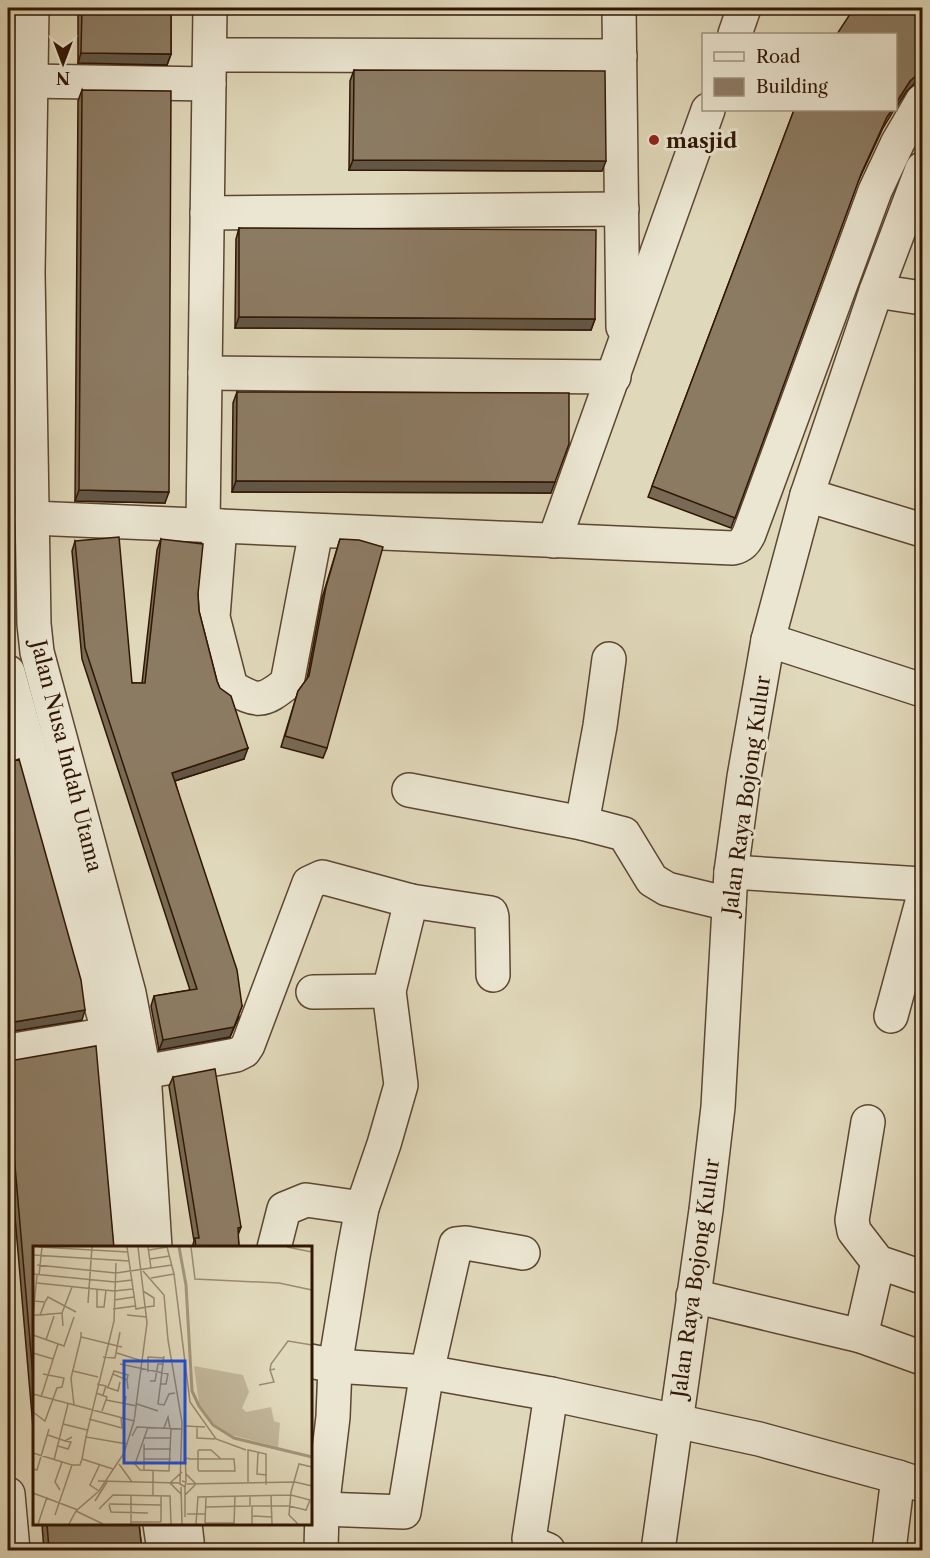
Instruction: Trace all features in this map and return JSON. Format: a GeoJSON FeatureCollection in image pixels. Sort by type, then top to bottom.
{"type":"FeatureCollection","features":[{"type":"Feature","properties":{"kind":"street","name":"Jalan Nusa Indah Utama"},"geometry":{"type":"LineString","coordinates":[[32,8],[29,81],[28,273],[34,624],[37,652],[129,993],[144,1072],[138,1185],[131,1246]]}},
{"type":"Feature","properties":{"kind":"street"},"geometry":{"type":"LineString","coordinates":[[210,8],[205,373],[213,617],[231,687],[250,698],[269,698],[287,683],[316,531]]}},
{"type":"Feature","properties":{"kind":"street"},"geometry":{"type":"LineString","coordinates":[[619,8],[622,209],[619,364]]}},
{"type":"Feature","properties":{"kind":"street"},"geometry":{"type":"LineString","coordinates":[[735,33],[744,8]]}},
{"type":"Feature","properties":{"kind":"street"},"geometry":{"type":"LineString","coordinates":[[29,81],[209,70],[620,56]]}},
{"type":"Feature","properties":{"kind":"street"},"geometry":{"type":"LineString","coordinates":[[32,518],[733,548],[745,543],[875,191],[898,142],[922,101]]}},
{"type":"Feature","properties":{"kind":"street"},"geometry":{"type":"LineString","coordinates":[[554,541],[708,111]]}},
{"type":"Feature","properties":{"kind":"street","name":"Jalan Raya Bojong Kulur"},"geometry":{"type":"LineString","coordinates":[[658,1551],[706,1210],[718,1107],[731,872],[744,777],[768,640],[807,495],[876,291],[922,169]]}},
{"type":"Feature","properties":{"kind":"street"},"geometry":{"type":"LineString","coordinates":[[207,213],[622,209]]}},
{"type":"Feature","properties":{"kind":"street"},"geometry":{"type":"LineString","coordinates":[[876,291],[922,298]]}},
{"type":"Feature","properties":{"kind":"street"},"geometry":{"type":"LineString","coordinates":[[205,373],[619,364]]}},
{"type":"Feature","properties":{"kind":"street"},"geometry":{"type":"LineString","coordinates":[[807,495],[922,530]]}},
{"type":"Feature","properties":{"kind":"street"},"geometry":{"type":"LineString","coordinates":[[768,640],[922,690]]}},
{"type":"Feature","properties":{"kind":"street"},"geometry":{"type":"LineString","coordinates":[[582,823],[600,726],[609,659]]}},
{"type":"Feature","properties":{"kind":"street","name":"Jalan Nusa Indah Utama"},"geometry":{"type":"LineString","coordinates":[[8,672],[109,1034],[138,1185],[154,1246]]}},
{"type":"Feature","properties":{"kind":"street"},"geometry":{"type":"LineString","coordinates":[[409,790],[582,823],[624,834],[652,880],[667,888],[729,904]]}},
{"type":"Feature","properties":{"kind":"street"},"geometry":{"type":"LineString","coordinates":[[731,872],[922,884]]}},
{"type":"Feature","properties":{"kind":"street"},"geometry":{"type":"LineString","coordinates":[[144,1072],[244,1052],[309,883],[322,877],[411,901],[491,913],[493,975]]}},
{"type":"Feature","properties":{"kind":"street"},"geometry":{"type":"LineString","coordinates":[[321,1551],[322,1509],[333,1418],[323,1364],[362,1208],[384,1144],[400,1085],[389,991],[411,901]]}},
{"type":"Feature","properties":{"kind":"street"},"geometry":{"type":"LineString","coordinates":[[891,1016],[922,902]]}},
{"type":"Feature","properties":{"kind":"street"},"geometry":{"type":"LineString","coordinates":[[313,992],[389,991]]}},
{"type":"Feature","properties":{"kind":"street"},"geometry":{"type":"LineString","coordinates":[[8,1051],[109,1034]]}},
{"type":"Feature","properties":{"kind":"street"},"geometry":{"type":"LineString","coordinates":[[868,1122],[852,1220],[854,1232],[878,1262],[922,1278]]}},
{"type":"Feature","properties":{"kind":"street"},"geometry":{"type":"LineString","coordinates":[[275,1246],[284,1209],[306,1200],[362,1208]]}},
{"type":"Feature","properties":{"kind":"street"},"geometry":{"type":"LineString","coordinates":[[322,1509],[404,1512],[427,1372],[456,1244],[466,1243],[523,1253]]}},
{"type":"Feature","properties":{"kind":"street"},"geometry":{"type":"LineString","coordinates":[[861,1336],[878,1262]]}},
{"type":"Feature","properties":{"kind":"street"},"geometry":{"type":"LineString","coordinates":[[693,1296],[861,1336],[922,1358]]}},
{"type":"Feature","properties":{"kind":"street"},"geometry":{"type":"LineString","coordinates":[[323,1364],[427,1372],[551,1394],[675,1423],[759,1439],[910,1481],[889,1551]]}},
{"type":"Feature","properties":{"kind":"street"},"geometry":{"type":"LineString","coordinates":[[548,1551],[531,1543],[529,1539],[551,1394]]}},
{"type":"Feature","properties":{"kind":"street"},"geometry":{"type":"LineString","coordinates":[[8,1494],[13,1551]]}},
{"type":"Feature","properties":{"kind":"street"},"geometry":{"type":"LineString","coordinates":[[160,1525],[164,1551]]}},
{"type":"Feature","properties":{"kind":"street"},"geometry":{"type":"LineString","coordinates":[[185,1525],[188,1551]]}},
{"type":"Feature","properties":{"kind":"building"},"geometry":{"type":"Polygon","coordinates":[[[82,8],[171,8],[171,54],[81,53],[82,8]]]}},
{"type":"Feature","properties":{"kind":"building"},"geometry":{"type":"Polygon","coordinates":[[[854,8],[922,8],[922,67],[897,101],[897,33],[838,33],[854,8]]]}},
{"type":"Feature","properties":{"kind":"building"},"geometry":{"type":"Polygon","coordinates":[[[354,70],[605,71],[606,161],[353,160],[354,70]]]}},
{"type":"Feature","properties":{"kind":"building"},"geometry":{"type":"Polygon","coordinates":[[[82,90],[171,91],[169,492],[79,490],[82,90]]]}},
{"type":"Feature","properties":{"kind":"building"},"geometry":{"type":"Polygon","coordinates":[[[794,111],[891,111],[861,174],[735,518],[652,486],[794,111]]]}},
{"type":"Feature","properties":{"kind":"building"},"geometry":{"type":"Polygon","coordinates":[[[239,228],[596,230],[595,319],[239,317],[239,228]]]}},
{"type":"Feature","properties":{"kind":"building"},"geometry":{"type":"Polygon","coordinates":[[[237,392],[569,393],[569,444],[555,482],[236,481],[237,392]]]}},
{"type":"Feature","properties":{"kind":"building"},"geometry":{"type":"Polygon","coordinates":[[[119,537],[132,683],[145,683],[161,539],[203,544],[198,594],[199,611],[217,681],[220,688],[231,696],[248,748],[172,773],[237,970],[242,1006],[234,1027],[163,1040],[154,996],[197,989],[85,648],[75,541],[119,537]]]}},
{"type":"Feature","properties":{"kind":"building"},"geometry":{"type":"Polygon","coordinates":[[[340,539],[359,540],[383,547],[327,748],[285,736],[298,691],[309,676],[326,587],[340,539]]]}},
{"type":"Feature","properties":{"kind":"building"},"geometry":{"type":"Polygon","coordinates":[[[19,759],[81,980],[85,1010],[8,1023],[8,763],[19,759]]]}},
{"type":"Feature","properties":{"kind":"building"},"geometry":{"type":"Polygon","coordinates":[[[96,1046],[114,1246],[33,1246],[33,1376],[8,1084],[8,1059],[15,1060],[96,1046]]]}},
{"type":"Feature","properties":{"kind":"building"},"geometry":{"type":"Polygon","coordinates":[[[215,1069],[241,1227],[238,1228],[239,1246],[196,1246],[195,1238],[199,1238],[173,1077],[215,1069]]]}},
{"type":"Feature","properties":{"kind":"building"},"geometry":{"type":"Polygon","coordinates":[[[47,1525],[139,1525],[142,1551],[99,1551],[98,1545],[49,1549],[47,1525]]]}},
{"type":"Feature","properties":{"kind":"place","name":"masjid"},"geometry":{"type":"Point","coordinates":[654,140]}}]}
